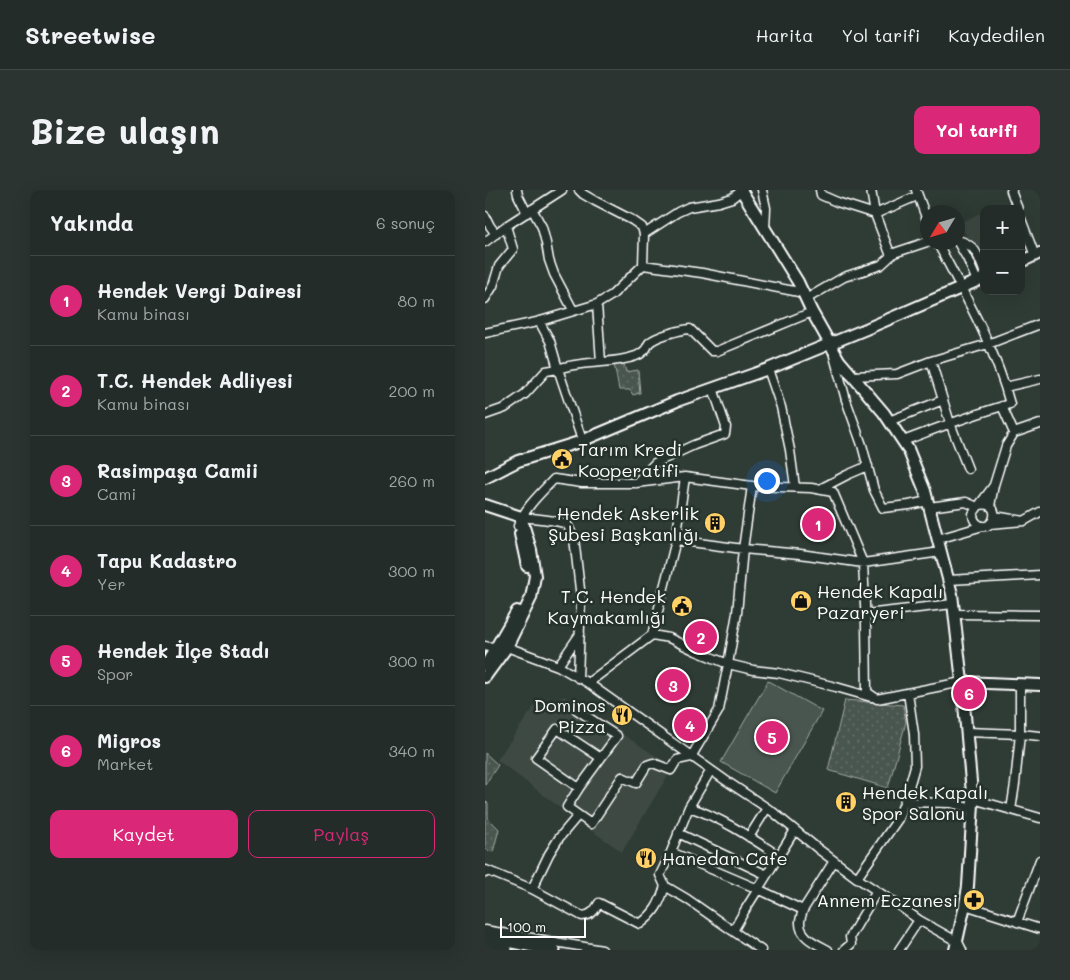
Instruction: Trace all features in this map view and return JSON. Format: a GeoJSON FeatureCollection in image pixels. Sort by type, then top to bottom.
{"type":"FeatureCollection","features":[{"type":"Feature","properties":{"kind":"highway"},"geometry":{"type":"LineString","coordinates":[[485,937],[554,950]]}},
{"type":"Feature","properties":{"kind":"highway"},"geometry":{"type":"LineString","coordinates":[[485,946],[506,950]]}},
{"type":"Feature","properties":{"kind":"main road"},"geometry":{"type":"LineString","coordinates":[[741,190],[798,282],[812,312],[839,360],[889,421],[909,449],[925,491],[949,580],[962,682],[973,804],[968,886],[958,947]]}},
{"type":"Feature","properties":{"kind":"main road"},"geometry":{"type":"LineString","coordinates":[[1025,260],[1037,254]]}},
{"type":"Feature","properties":{"kind":"main road"},"geometry":{"type":"LineString","coordinates":[[485,478],[518,461],[582,440],[677,401],[768,369],[980,279]]}},
{"type":"Feature","properties":{"kind":"main road"},"geometry":{"type":"LineString","coordinates":[[485,505],[519,522]]}},
{"type":"Feature","properties":{"kind":"main road"},"geometry":{"type":"LineString","coordinates":[[485,510],[519,522]]}},
{"type":"Feature","properties":{"kind":"main road"},"geometry":{"type":"LineString","coordinates":[[485,678],[502,646],[528,587],[529,572],[519,522]]}},
{"type":"Feature","properties":{"kind":"main road"},"geometry":{"type":"LineString","coordinates":[[485,666],[502,646]]}},
{"type":"Feature","properties":{"kind":"main road"},"geometry":{"type":"LineString","coordinates":[[962,682],[1040,685]]}},
{"type":"Feature","properties":{"kind":"street"},"geometry":{"type":"LineString","coordinates":[[517,190],[542,227],[554,274],[573,310]]}},
{"type":"Feature","properties":{"kind":"street"},"geometry":{"type":"LineString","coordinates":[[485,242],[506,226],[562,190]]}},
{"type":"Feature","properties":{"kind":"street"},"geometry":{"type":"LineString","coordinates":[[485,332],[539,321],[597,304],[612,295],[643,265],[644,234],[642,227],[579,190]]}},
{"type":"Feature","properties":{"kind":"street"},"geometry":{"type":"LineString","coordinates":[[644,234],[689,207],[732,198],[741,190]]}},
{"type":"Feature","properties":{"kind":"street"},"geometry":{"type":"LineString","coordinates":[[762,190],[766,208],[765,229]]}},
{"type":"Feature","properties":{"kind":"street"},"geometry":{"type":"LineString","coordinates":[[820,190],[821,195],[837,202],[875,214],[916,193],[921,205]]}},
{"type":"Feature","properties":{"kind":"street"},"geometry":{"type":"LineString","coordinates":[[871,190],[875,214],[891,256]]}},
{"type":"Feature","properties":{"kind":"street"},"geometry":{"type":"LineString","coordinates":[[1012,190],[1016,205]]}},
{"type":"Feature","properties":{"kind":"street"},"geometry":{"type":"LineString","coordinates":[[485,216],[496,234]]}},
{"type":"Feature","properties":{"kind":"street"},"geometry":{"type":"LineString","coordinates":[[485,299],[493,286],[499,266],[513,249],[506,226]]}},
{"type":"Feature","properties":{"kind":"street"},"geometry":{"type":"LineString","coordinates":[[1025,228],[1037,254]]}},
{"type":"Feature","properties":{"kind":"street"},"geometry":{"type":"LineString","coordinates":[[965,241],[974,249],[980,262]]}},
{"type":"Feature","properties":{"kind":"street"},"geometry":{"type":"LineString","coordinates":[[643,265],[702,273],[805,296],[844,277],[881,265],[894,253],[920,244]]}},
{"type":"Feature","properties":{"kind":"street"},"geometry":{"type":"LineString","coordinates":[[903,440],[1009,404],[1005,387],[988,344],[941,250]]}},
{"type":"Feature","properties":{"kind":"street"},"geometry":{"type":"LineString","coordinates":[[963,250],[980,278]]}},
{"type":"Feature","properties":{"kind":"street"},"geometry":{"type":"LineString","coordinates":[[597,304],[601,362]]}},
{"type":"Feature","properties":{"kind":"street"},"geometry":{"type":"LineString","coordinates":[[485,415],[505,408],[525,394],[546,371],[564,366],[635,356],[645,351],[649,343],[666,334],[681,330],[690,329],[711,350],[717,351],[812,312]]}},
{"type":"Feature","properties":{"kind":"street"},"geometry":{"type":"LineString","coordinates":[[539,321],[550,340],[582,440]]}},
{"type":"Feature","properties":{"kind":"street"},"geometry":{"type":"LineString","coordinates":[[853,376],[897,374],[931,361],[988,344],[1040,324]]}},
{"type":"Feature","properties":{"kind":"street"},"geometry":{"type":"LineString","coordinates":[[831,343],[846,400],[862,445],[874,490],[883,508],[966,502],[978,506],[983,504],[990,506],[995,516]]}},
{"type":"Feature","properties":{"kind":"street"},"geometry":{"type":"LineString","coordinates":[[931,361],[968,469]]}},
{"type":"Feature","properties":{"kind":"street"},"geometry":{"type":"LineString","coordinates":[[768,369],[781,407],[795,487]]}},
{"type":"Feature","properties":{"kind":"street"},"geometry":{"type":"LineString","coordinates":[[1005,387],[1040,379]]}},
{"type":"Feature","properties":{"kind":"street"},"geometry":{"type":"LineString","coordinates":[[636,483],[655,463],[694,445],[725,434],[726,427],[713,388]]}},
{"type":"Feature","properties":{"kind":"street"},"geometry":{"type":"LineString","coordinates":[[889,421],[943,400]]}},
{"type":"Feature","properties":{"kind":"street"},"geometry":{"type":"LineString","coordinates":[[1002,406],[1013,433]]}},
{"type":"Feature","properties":{"kind":"street"},"geometry":{"type":"LineString","coordinates":[[990,506],[994,485],[1006,446],[1013,433],[1039,425]]}},
{"type":"Feature","properties":{"kind":"street"},"geometry":{"type":"LineString","coordinates":[[820,490],[868,466]]}},
{"type":"Feature","properties":{"kind":"street"},"geometry":{"type":"LineString","coordinates":[[588,683],[651,635],[676,540],[685,477]]}},
{"type":"Feature","properties":{"kind":"street"},"geometry":{"type":"LineString","coordinates":[[519,522],[527,508],[554,479],[582,483],[636,483],[685,477],[752,486],[795,487],[833,492],[863,563],[867,692],[877,699]]}},
{"type":"Feature","properties":{"kind":"street"},"geometry":{"type":"LineString","coordinates":[[987,525],[977,523],[973,517],[975,510],[994,485]]}},
{"type":"Feature","properties":{"kind":"street"},"geometry":{"type":"LineString","coordinates":[[577,710],[617,736],[567,807],[591,824],[622,777],[635,783],[647,765],[653,762],[671,770],[677,760],[691,756],[719,710],[737,613],[743,549],[752,486]]}},
{"type":"Feature","properties":{"kind":"street"},"geometry":{"type":"LineString","coordinates":[[938,539],[987,525],[1024,521],[1040,512]]}},
{"type":"Feature","properties":{"kind":"street"},"geometry":{"type":"LineString","coordinates":[[995,516],[1024,521]]}},
{"type":"Feature","properties":{"kind":"street"},"geometry":{"type":"LineString","coordinates":[[987,525],[995,516]]}},
{"type":"Feature","properties":{"kind":"street"},"geometry":{"type":"LineString","coordinates":[[519,522],[552,519],[567,524],[574,538],[581,598],[578,678]]}},
{"type":"Feature","properties":{"kind":"street"},"geometry":{"type":"LineString","coordinates":[[676,540],[863,563],[941,552]]}},
{"type":"Feature","properties":{"kind":"street"},"geometry":{"type":"LineString","coordinates":[[949,580],[1040,575]]}},
{"type":"Feature","properties":{"kind":"street"},"geometry":{"type":"LineString","coordinates":[[866,614],[953,609],[1040,615]]}},
{"type":"Feature","properties":{"kind":"street"},"geometry":{"type":"LineString","coordinates":[[558,666],[580,634]]}},
{"type":"Feature","properties":{"kind":"street"},"geometry":{"type":"LineString","coordinates":[[651,635],[669,638],[728,664],[753,670],[779,673],[877,699],[962,682]]}},
{"type":"Feature","properties":{"kind":"street"},"geometry":{"type":"LineString","coordinates":[[485,646],[502,646],[558,666],[588,683],[767,808],[857,878],[958,947]]}},
{"type":"Feature","properties":{"kind":"street"},"geometry":{"type":"LineString","coordinates":[[1011,810],[1020,734],[1021,684]]}},
{"type":"Feature","properties":{"kind":"street"},"geometry":{"type":"LineString","coordinates":[[857,878],[898,819],[915,766],[914,734],[907,693]]}},
{"type":"Feature","properties":{"kind":"street"},"geometry":{"type":"LineString","coordinates":[[579,788],[536,758],[557,729],[601,758]]}},
{"type":"Feature","properties":{"kind":"street"},"geometry":{"type":"LineString","coordinates":[[967,732],[1040,736]]}},
{"type":"Feature","properties":{"kind":"street"},"geometry":{"type":"LineString","coordinates":[[711,770],[689,807],[660,876],[665,886],[761,950]]}},
{"type":"Feature","properties":{"kind":"street"},"geometry":{"type":"LineString","coordinates":[[905,802],[973,804],[1011,810],[1040,818]]}},
{"type":"Feature","properties":{"kind":"street"},"geometry":{"type":"LineString","coordinates":[[689,807],[727,823],[779,856]]}},
{"type":"Feature","properties":{"kind":"street"},"geometry":{"type":"LineString","coordinates":[[749,837],[767,808]]}},
{"type":"Feature","properties":{"kind":"street"},"geometry":{"type":"LineString","coordinates":[[532,889],[549,854],[559,838],[575,819]]}},
{"type":"Feature","properties":{"kind":"street"},"geometry":{"type":"LineString","coordinates":[[733,931],[795,830]]}},
{"type":"Feature","properties":{"kind":"street"},"geometry":{"type":"LineString","coordinates":[[678,833],[767,875]]}},
{"type":"Feature","properties":{"kind":"street"},"geometry":{"type":"LineString","coordinates":[[671,852],[803,910]]}},
{"type":"Feature","properties":{"kind":"street"},"geometry":{"type":"LineString","coordinates":[[1017,922],[1040,860]]}},
{"type":"Feature","properties":{"kind":"street"},"geometry":{"type":"LineString","coordinates":[[828,950],[808,938],[801,931],[800,923],[803,910],[835,861]]}},
{"type":"Feature","properties":{"kind":"street"},"geometry":{"type":"LineString","coordinates":[[485,873],[486,870],[532,889],[582,916],[593,913],[599,903],[640,924],[648,918],[661,901],[665,886]]}},
{"type":"Feature","properties":{"kind":"street"},"geometry":{"type":"LineString","coordinates":[[844,950],[851,944],[850,937],[877,891]]}},
{"type":"Feature","properties":{"kind":"street"},"geometry":{"type":"LineString","coordinates":[[965,905],[1040,929]]}},
{"type":"Feature","properties":{"kind":"street"},"geometry":{"type":"LineString","coordinates":[[899,950],[919,920]]}},
{"type":"Feature","properties":{"kind":"street"},"geometry":{"type":"LineString","coordinates":[[485,930],[602,950]]}},
{"type":"Feature","properties":{"kind":"shaded area"},"geometry":{"type":"Polygon","coordinates":[[[980,213],[980,263],[965,233],[965,220],[980,213]]]}},
{"type":"Feature","properties":{"kind":"shaded area"},"geometry":{"type":"Polygon","coordinates":[[[623,361],[626,372],[638,370],[640,393],[633,395],[630,390],[619,390],[614,363],[623,361]]]}},
{"type":"Feature","properties":{"kind":"shaded area"},"geometry":{"type":"Polygon","coordinates":[[[768,681],[822,711],[775,793],[721,762],[768,681]]]}},
{"type":"Feature","properties":{"kind":"shaded area"},"geometry":{"type":"Polygon","coordinates":[[[564,696],[673,767],[622,852],[497,760],[537,702],[544,707],[564,696]]]}},
{"type":"Feature","properties":{"kind":"shaded area"},"geometry":{"type":"Polygon","coordinates":[[[845,700],[903,705],[906,722],[888,788],[828,770],[845,700]]]}},
{"type":"Feature","properties":{"kind":"shaded area"},"geometry":{"type":"Polygon","coordinates":[[[485,753],[498,765],[485,785],[485,753]]]}},
{"type":"Feature","properties":{"kind":"shaded area"},"geometry":{"type":"Polygon","coordinates":[[[485,802],[488,803],[488,818],[499,829],[493,852],[485,849],[485,802]]]}},
{"type":"Feature","properties":{"kind":"place","name":"Tarım Kredi Kooperatifi"},"geometry":{"type":"Point","coordinates":[562,459]}},
{"type":"Feature","properties":{"kind":"place","name":"Hendek Askerlik Şubesi Başkanlığı"},"geometry":{"type":"Point","coordinates":[715,523]}},
{"type":"Feature","properties":{"kind":"place","name":"Hendek Vergi Dairesi"},"geometry":{"type":"Point","coordinates":[818,524]}},
{"type":"Feature","properties":{"kind":"place","name":"Hendek Kapalı Pazaryeri"},"geometry":{"type":"Point","coordinates":[801,601]}},
{"type":"Feature","properties":{"kind":"place","name":"T.C. Hendek Kaymakamlığı"},"geometry":{"type":"Point","coordinates":[682,606]}},
{"type":"Feature","properties":{"kind":"place","name":"T.C. Hendek Adliyesi"},"geometry":{"type":"Point","coordinates":[701,637]}},
{"type":"Feature","properties":{"kind":"place","name":"Rasimpaşa Camii"},"geometry":{"type":"Point","coordinates":[673,685]}},
{"type":"Feature","properties":{"kind":"place","name":"Migros"},"geometry":{"type":"Point","coordinates":[969,693]}},
{"type":"Feature","properties":{"kind":"place","name":"Dominos Pizza"},"geometry":{"type":"Point","coordinates":[622,715]}},
{"type":"Feature","properties":{"kind":"place","name":"Tapu Kadastro"},"geometry":{"type":"Point","coordinates":[690,725]}},
{"type":"Feature","properties":{"kind":"place","name":"Hendek İlçe Stadı"},"geometry":{"type":"Point","coordinates":[772,737]}},
{"type":"Feature","properties":{"kind":"place","name":"Hendek Kapalı Spor Salonu"},"geometry":{"type":"Point","coordinates":[846,802]}},
{"type":"Feature","properties":{"kind":"place","name":"Hanedan Cafe"},"geometry":{"type":"Point","coordinates":[646,858]}},
{"type":"Feature","properties":{"kind":"place","name":"Annem Eczanesi"},"geometry":{"type":"Point","coordinates":[974,900]}}]}
